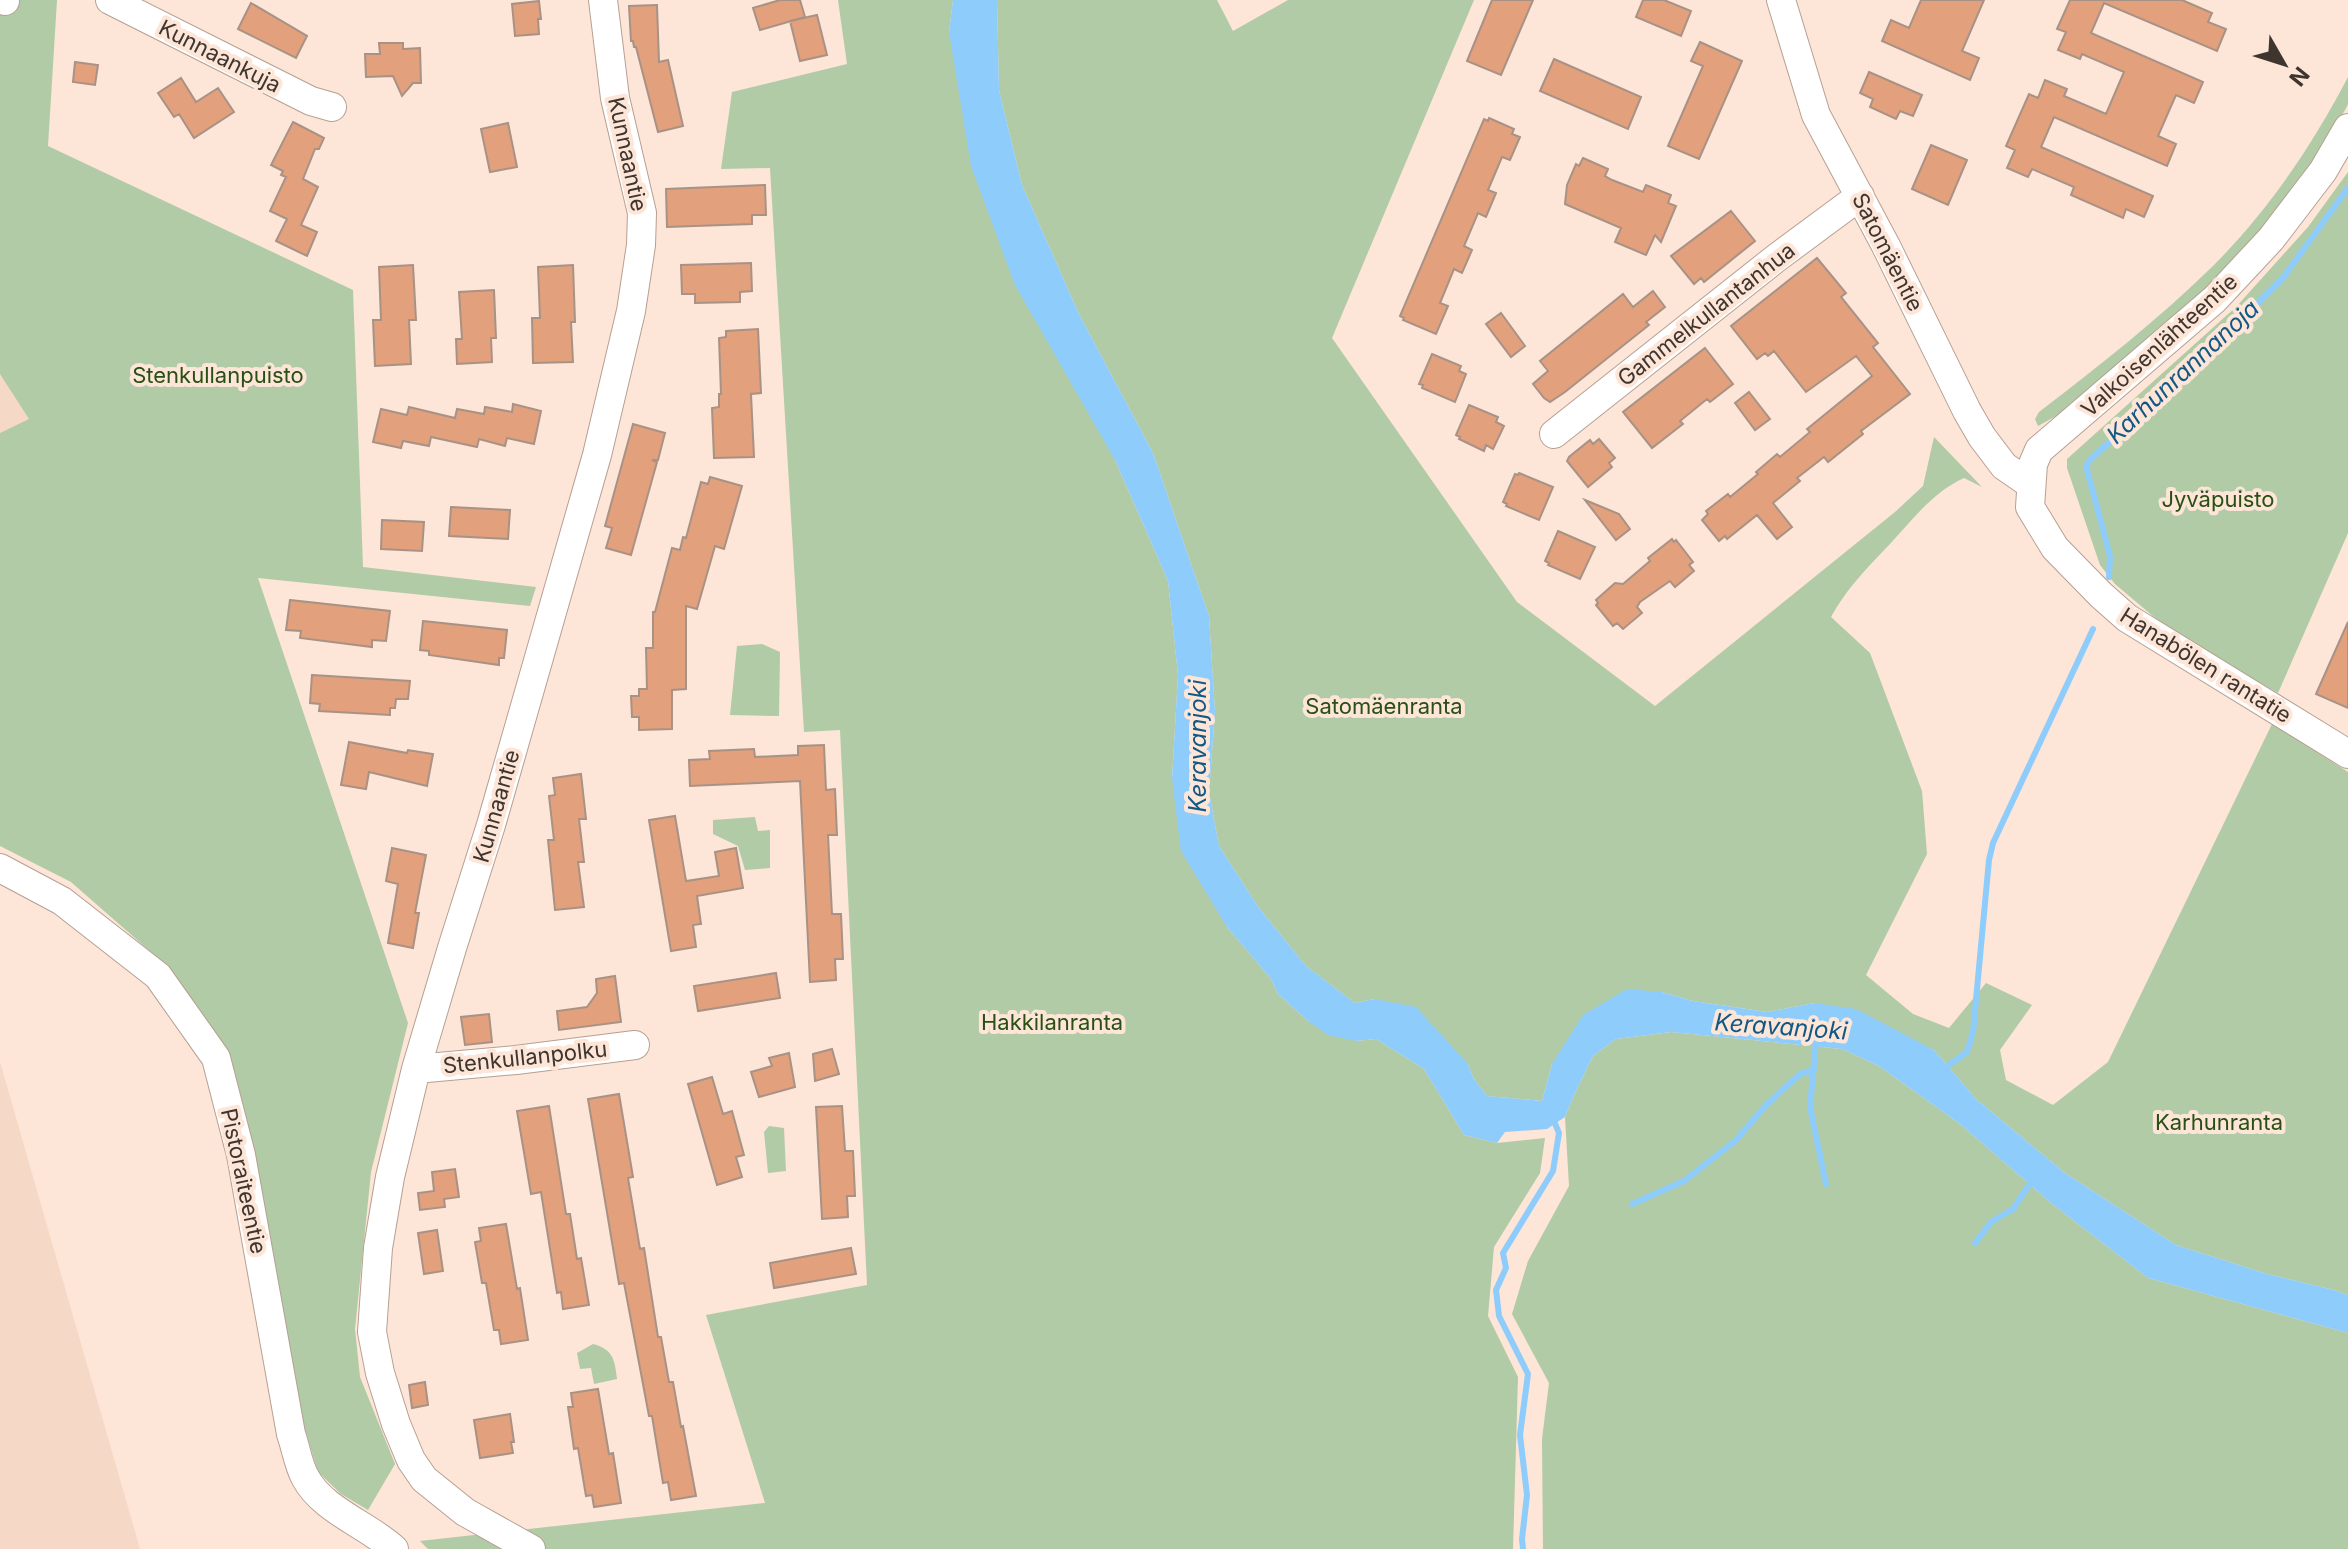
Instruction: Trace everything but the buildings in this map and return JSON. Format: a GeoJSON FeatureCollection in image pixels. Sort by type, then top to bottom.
{"type":"FeatureCollection","features":[{"type":"Feature","properties":{"kind":"street","name":"Kunnaankuja"},"geometry":{"type":"LineString","coordinates":[[110,0],[311,101],[332,107]]}},
{"type":"Feature","properties":{"kind":"street","name":"Kunnaantie"},"geometry":{"type":"LineString","coordinates":[[531,1549],[465,1512],[424,1479],[411,1460],[380,1373],[372,1332],[378,1248],[390,1177],[416,1069],[491,825],[593,469],[631,311],[641,245],[642,213],[615,98],[603,0]]}},
{"type":"Feature","properties":{"kind":"street","name":"Satomäentie"},"geometry":{"type":"LineString","coordinates":[[1781,0],[1816,115],[1967,411],[2004,466],[2030,484]]}},
{"type":"Feature","properties":{"kind":"street","name":"Valkoisenlähteentie"},"geometry":{"type":"LineString","coordinates":[[2030,484],[2039,450],[2215,299],[2271,239],[2323,171],[2348,128]]}},
{"type":"Feature","properties":{"kind":"street","name":"Gammelkullantanhua"},"geometry":{"type":"LineString","coordinates":[[1554,434],[1762,269],[1860,196]]}},
{"type":"Feature","properties":{"kind":"street","name":"Hanabölen rantatie"},"geometry":{"type":"LineString","coordinates":[[2030,484],[2030,507],[2055,548],[2127,618],[2348,754]]}},
{"type":"Feature","properties":{"kind":"street","name":"Pistoraiteentie"},"geometry":{"type":"LineString","coordinates":[[0,868],[62,901],[158,976],[216,1058],[241,1155],[291,1434],[305,1478],[329,1505],[379,1535],[394,1549]]}},
{"type":"Feature","properties":{"kind":"street","name":"Stenkullanpolku"},"geometry":{"type":"LineString","coordinates":[[416,1069],[635,1045]]}},
{"type":"Feature","properties":{"kind":"shaded area"},"geometry":{"type":"Polygon","coordinates":[[[0,373],[30,419],[0,433],[0,373]]]}},
{"type":"Feature","properties":{"kind":"shaded area"},"geometry":{"type":"Polygon","coordinates":[[[0,1062],[140,1549],[0,1549],[0,1062]]]}},
{"type":"Feature","properties":{"kind":"green space","name":"Stenkullanpuisto"},"geometry":{"type":"Polygon","coordinates":[[[17,0],[57,0],[48,146],[353,290],[363,567],[536,587],[530,606],[258,578],[408,1023],[371,1172],[355,1329],[360,1377],[395,1464],[368,1510],[341,1494],[318,1472],[305,1429],[229,1052],[168,967],[71,882],[0,846],[0,433],[29,419],[0,374],[0,8],[17,0]]]}},
{"type":"Feature","properties":{"kind":"green space","name":"Hakkilanranta"},"geometry":{"type":"Polygon","coordinates":[[[838,0],[953,0],[949,32],[1115,460],[1168,581],[1178,675],[1172,778],[1227,927],[1271,979],[1278,994],[1308,1021],[1356,1041],[1376,1039],[1424,1069],[1464,1135],[1497,1143],[1545,1138],[1540,1173],[1494,1247],[1488,1316],[1518,1377],[1513,1549],[428,1549],[420,1541],[765,1503],[706,1315],[867,1285],[840,730],[804,732],[770,168],[721,169],[732,92],[847,64],[838,0]]]}},
{"type":"Feature","properties":{"kind":"green space"},"geometry":{"type":"Polygon","coordinates":[[[997,0],[1217,0],[1233,31],[1288,0],[1474,0],[1332,338],[1517,602],[1655,706],[1923,486],[1934,437],[1982,487],[1964,478],[1933,498],[1858,579],[1831,617],[1870,653],[1922,791],[1927,854],[1866,975],[1913,1014],[1949,1028],[1986,983],[2032,1005],[2000,1050],[2006,1080],[2053,1105],[2108,1062],[2272,724],[2348,772],[2348,1295],[2267,1274],[2176,1245],[2065,1173],[1976,1099],[1934,1050],[1814,1003],[1767,1012],[1693,1001],[1662,992],[1552,1064],[1542,1101],[1487,1096],[1474,1079],[1468,1064],[1374,999],[1355,1003],[1306,966],[1259,908],[1219,846],[1209,792],[1215,712],[1209,616],[1153,453],[1079,314],[1022,185],[999,90],[997,0]]]}},
{"type":"Feature","properties":{"kind":"green space"},"geometry":{"type":"Polygon","coordinates":[[[2348,77],[2348,104],[2345,110],[2301,184],[2255,242],[2206,290],[2058,415],[2038,426],[2035,419],[2039,412],[2150,323],[2233,245],[2288,177],[2348,77]]]}},
{"type":"Feature","properties":{"kind":"green space","name":"Jyväpuisto"},"geometry":{"type":"Polygon","coordinates":[[[2348,172],[2348,533],[2278,693],[2173,633],[2115,584],[2100,565],[2067,468],[2067,459],[2236,307],[2308,227],[2348,172]]]}},
{"type":"Feature","properties":{"kind":"green space"},"geometry":{"type":"Polygon","coordinates":[[[762,644],[780,652],[779,716],[730,715],[737,646],[762,644]]]}},
{"type":"Feature","properties":{"kind":"green space"},"geometry":{"type":"Polygon","coordinates":[[[755,817],[758,831],[770,830],[770,868],[745,870],[738,846],[713,834],[713,820],[755,817]]]}},
{"type":"Feature","properties":{"kind":"green space"},"geometry":{"type":"Polygon","coordinates":[[[1671,1032],[1842,1049],[1879,1066],[1960,1124],[2051,1203],[2148,1278],[2348,1333],[2348,1549],[1543,1549],[1542,1439],[1549,1383],[1512,1314],[1528,1261],[1569,1186],[1565,1117],[1593,1056],[1616,1039],[1671,1032]]]}},
{"type":"Feature","properties":{"kind":"green space"},"geometry":{"type":"Polygon","coordinates":[[[769,1126],[784,1128],[786,1171],[768,1173],[764,1132],[769,1126]]]}},
{"type":"Feature","properties":{"kind":"green space"},"geometry":{"type":"Polygon","coordinates":[[[593,1344],[612,1356],[617,1379],[594,1384],[591,1368],[580,1369],[577,1353],[593,1344]]]}},
{"type":"Feature","properties":{"kind":"water","name":"Keravanjoki"},"geometry":{"type":"Polygon","coordinates":[[[953,0],[997,0],[999,90],[1022,185],[1079,314],[1153,453],[1209,616],[1215,712],[1209,792],[1219,846],[1259,908],[1306,966],[1355,1003],[1374,999],[1416,1007],[1468,1064],[1474,1079],[1487,1096],[1542,1101],[1552,1064],[1583,1015],[1627,989],[1662,992],[1693,1001],[1767,1012],[1814,1003],[1856,1009],[1934,1050],[1976,1099],[2065,1173],[2176,1245],[2267,1274],[2348,1295],[2348,1333],[2148,1278],[2051,1203],[1960,1124],[1879,1066],[1842,1049],[1671,1032],[1616,1039],[1593,1056],[1565,1117],[1547,1129],[1505,1132],[1497,1143],[1464,1135],[1424,1069],[1376,1039],[1356,1041],[1328,1035],[1278,994],[1271,979],[1227,927],[1181,851],[1172,778],[1178,675],[1168,581],[1115,460],[1015,285],[971,166],[949,32],[953,0]]]}},
{"type":"Feature","properties":{"kind":"waterway","name":"Karhunrannanoja"},"geometry":{"type":"LineString","coordinates":[[2109,577],[2110,556],[2086,466],[2282,279],[2348,188]]}},
{"type":"Feature","properties":{"kind":"waterway","name":"Karhunrannanoja"},"geometry":{"type":"LineString","coordinates":[[1945,1071],[1967,1052],[1973,1032],[1993,843],[2093,629]]}},
{"type":"Feature","properties":{"kind":"waterway","name":"Keravanjoki"},"geometry":{"type":"LineString","coordinates":[[1816,1041],[1810,1107],[1826,1184]]}},
{"type":"Feature","properties":{"kind":"waterway"},"geometry":{"type":"LineString","coordinates":[[1632,1204],[1684,1181],[1735,1141],[1767,1104],[1800,1074],[1814,1070]]}},
{"type":"Feature","properties":{"kind":"waterway"},"geometry":{"type":"LineString","coordinates":[[1523,1549],[1527,1495],[1520,1435],[1528,1374],[1499,1316],[1496,1290],[1506,1268],[1503,1253],[1553,1171],[1559,1133],[1553,1119]]}},
{"type":"Feature","properties":{"kind":"waterway"},"geometry":{"type":"LineString","coordinates":[[1975,1243],[1991,1222],[2013,1209],[2033,1179]]}},
{"type":"Feature","properties":{"kind":"park label","name":"Satomäenranta"},"geometry":{"type":"Point","coordinates":[1384,706]}},
{"type":"Feature","properties":{"kind":"park label","name":"Karhunranta"},"geometry":{"type":"Point","coordinates":[2219,1122]}}]}
